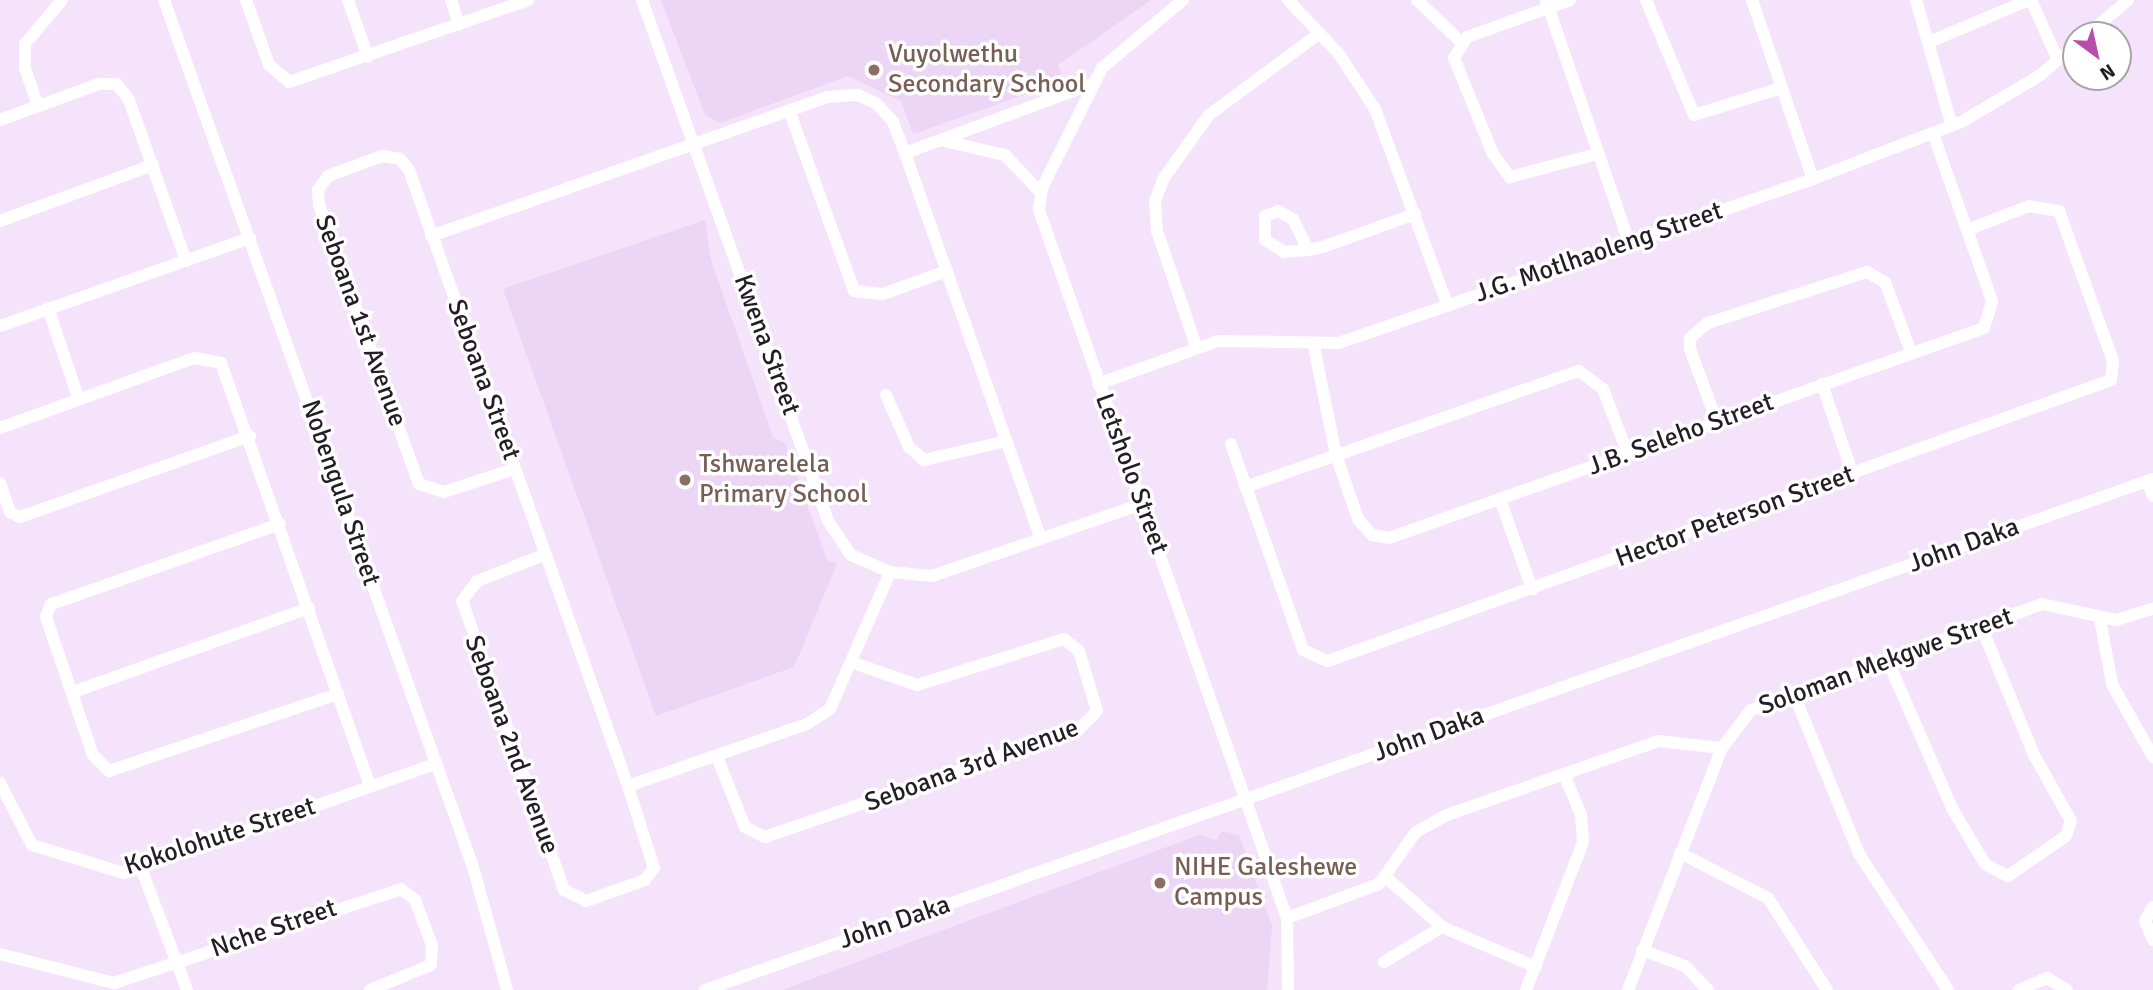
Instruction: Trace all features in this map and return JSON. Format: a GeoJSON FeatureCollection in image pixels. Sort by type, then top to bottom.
{"type":"FeatureCollection","features":[{"type":"Feature","properties":{"kind":"street"},"geometry":{"type":"LineString","coordinates":[[38,106],[25,68],[26,44],[62,0]]}},
{"type":"Feature","properties":{"kind":"street","name":"Nobengula Street"},"geometry":{"type":"LineString","coordinates":[[164,0],[436,764],[508,990]]}},
{"type":"Feature","properties":{"kind":"street"},"geometry":{"type":"LineString","coordinates":[[246,0],[269,65],[282,80],[298,81],[527,0]]}},
{"type":"Feature","properties":{"kind":"street"},"geometry":{"type":"LineString","coordinates":[[348,0],[368,57]]}},
{"type":"Feature","properties":{"kind":"street"},"geometry":{"type":"LineString","coordinates":[[451,0],[459,25]]}},
{"type":"Feature","properties":{"kind":"street","name":"Kwena Street"},"geometry":{"type":"LineString","coordinates":[[642,0],[836,538],[851,555],[890,572],[932,576],[1142,504]]}},
{"type":"Feature","properties":{"kind":"street"},"geometry":{"type":"LineString","coordinates":[[941,141],[1004,155],[1041,193],[1093,84],[1119,49],[1183,0]]}},
{"type":"Feature","properties":{"kind":"street"},"geometry":{"type":"LineString","coordinates":[[1287,0],[1320,33],[1375,109],[1448,306]]}},
{"type":"Feature","properties":{"kind":"street"},"geometry":{"type":"LineString","coordinates":[[1417,0],[1461,42]]}},
{"type":"Feature","properties":{"kind":"street"},"geometry":{"type":"LineString","coordinates":[[1570,0],[1547,3],[1461,42],[1454,58],[1496,161],[1510,177],[1597,154]]}},
{"type":"Feature","properties":{"kind":"street"},"geometry":{"type":"LineString","coordinates":[[1646,0],[1694,115],[1782,88]]}},
{"type":"Feature","properties":{"kind":"street"},"geometry":{"type":"LineString","coordinates":[[1752,0],[1813,179]]}},
{"type":"Feature","properties":{"kind":"street"},"geometry":{"type":"LineString","coordinates":[[1916,0],[1952,127]]}},
{"type":"Feature","properties":{"kind":"street"},"geometry":{"type":"LineString","coordinates":[[1929,42],[2030,0],[2058,60]]}},
{"type":"Feature","properties":{"kind":"street"},"geometry":{"type":"LineString","coordinates":[[2103,21],[2128,0]]}},
{"type":"Feature","properties":{"kind":"street"},"geometry":{"type":"LineString","coordinates":[[1547,3],[1629,242]]}},
{"type":"Feature","properties":{"kind":"street"},"geometry":{"type":"LineString","coordinates":[[1196,346],[1157,231],[1155,201],[1164,178],[1209,116],[1320,33]]}},
{"type":"Feature","properties":{"kind":"street","name":"J.G. Motlhaoleng Street"},"geometry":{"type":"LineString","coordinates":[[1098,384],[1196,346],[1236,338],[1314,347],[1448,306],[1934,136],[2062,57]]}},
{"type":"Feature","properties":{"kind":"street"},"geometry":{"type":"LineString","coordinates":[[0,120],[38,106],[117,84],[153,165],[186,261]]}},
{"type":"Feature","properties":{"kind":"street"},"geometry":{"type":"LineString","coordinates":[[905,153],[1093,84]]}},
{"type":"Feature","properties":{"kind":"street"},"geometry":{"type":"LineString","coordinates":[[432,236],[837,94],[858,95],[889,116],[905,153],[1041,539]]}},
{"type":"Feature","properties":{"kind":"street"},"geometry":{"type":"LineString","coordinates":[[789,110],[854,291],[883,294],[947,271]]}},
{"type":"Feature","properties":{"kind":"street","name":"J.B. Seleho Street"},"geometry":{"type":"LineString","coordinates":[[1314,347],[1336,455],[1358,519],[1381,538],[1500,499],[1911,352],[1990,321],[1992,301],[1934,136]]}},
{"type":"Feature","properties":{"kind":"street","name":"Seboana 1st Avenue"},"geometry":{"type":"LineString","coordinates":[[432,236],[400,159],[382,156],[322,181],[319,205],[419,484],[444,492],[514,469]]}},
{"type":"Feature","properties":{"kind":"street"},"geometry":{"type":"LineString","coordinates":[[0,221],[153,165]]}},
{"type":"Feature","properties":{"kind":"street","name":"Letsholo Street"},"geometry":{"type":"LineString","coordinates":[[1041,193],[1041,219],[1287,918],[1288,990]]}},
{"type":"Feature","properties":{"kind":"street","name":"Hector Peterson Street"},"geometry":{"type":"LineString","coordinates":[[1231,443],[1300,641],[1319,661],[1532,589],[2111,380],[2113,361],[2059,211],[2029,206],[1967,230]]}},
{"type":"Feature","properties":{"kind":"street"},"geometry":{"type":"LineString","coordinates":[[1308,250],[1415,214]]}},
{"type":"Feature","properties":{"kind":"street","name":"Seboana Street"},"geometry":{"type":"LineString","coordinates":[[432,236],[628,786],[653,859],[651,875]]}},
{"type":"Feature","properties":{"kind":"street"},"geometry":{"type":"LineString","coordinates":[[0,326],[250,238]]}},
{"type":"Feature","properties":{"kind":"street"},"geometry":{"type":"LineString","coordinates":[[1717,422],[1690,349],[1690,338],[1708,323],[1867,272],[1885,282],[1911,352]]}},
{"type":"Feature","properties":{"kind":"street"},"geometry":{"type":"LineString","coordinates":[[48,308],[78,397]]}},
{"type":"Feature","properties":{"kind":"street"},"geometry":{"type":"LineString","coordinates":[[0,428],[78,397],[209,357],[225,368],[370,786]]}},
{"type":"Feature","properties":{"kind":"street"},"geometry":{"type":"LineString","coordinates":[[1245,487],[1579,371],[1603,389],[1628,454]]}},
{"type":"Feature","properties":{"kind":"street"},"geometry":{"type":"LineString","coordinates":[[1822,384],[1853,475]]}},
{"type":"Feature","properties":{"kind":"street"},"geometry":{"type":"LineString","coordinates":[[886,395],[909,447],[925,460],[1007,441]]}},
{"type":"Feature","properties":{"kind":"street"},"geometry":{"type":"LineString","coordinates":[[0,482],[10,512],[20,517],[250,436]]}},
{"type":"Feature","properties":{"kind":"street"},"geometry":{"type":"LineString","coordinates":[[2150,480],[2153,496]]}},
{"type":"Feature","properties":{"kind":"street","name":"John Daka"},"geometry":{"type":"LineString","coordinates":[[705,990],[2150,480]]}},
{"type":"Feature","properties":{"kind":"street"},"geometry":{"type":"LineString","coordinates":[[1500,499],[1532,589]]}},
{"type":"Feature","properties":{"kind":"street"},"geometry":{"type":"LineString","coordinates":[[280,524],[47,607],[73,692],[97,762],[118,771],[338,694]]}},
{"type":"Feature","properties":{"kind":"street","name":"Seboana 2nd Avenue"},"geometry":{"type":"LineString","coordinates":[[544,555],[471,585],[462,601],[466,619],[564,890],[586,901],[651,875]]}},
{"type":"Feature","properties":{"kind":"street"},"geometry":{"type":"LineString","coordinates":[[628,786],[716,757],[821,716],[854,663],[890,572]]}},
{"type":"Feature","properties":{"kind":"street","name":"Soloman Mekgwe Street"},"geometry":{"type":"LineString","coordinates":[[1628,990],[1722,748],[1751,710],[1793,692],[2052,603],[2100,619],[2153,609]]}},
{"type":"Feature","properties":{"kind":"street"},"geometry":{"type":"LineString","coordinates":[[73,692],[309,608]]}},
{"type":"Feature","properties":{"kind":"street"},"geometry":{"type":"LineString","coordinates":[[2100,619],[2112,684],[2153,757]]}},
{"type":"Feature","properties":{"kind":"street"},"geometry":{"type":"LineString","coordinates":[[1887,659],[1952,810],[1985,864],[2008,876],[2066,836],[2071,821],[2034,755],[1981,626]]}},
{"type":"Feature","properties":{"kind":"street","name":"Seboana 3rd Avenue"},"geometry":{"type":"LineString","coordinates":[[716,757],[745,827],[765,837],[1078,730],[1097,711],[1079,651],[1064,639],[916,685],[854,663]]}},
{"type":"Feature","properties":{"kind":"street"},"geometry":{"type":"LineString","coordinates":[[1793,692],[1859,854],[1948,990]]}},
{"type":"Feature","properties":{"kind":"street"},"geometry":{"type":"LineString","coordinates":[[1287,918],[1388,879],[1426,825],[1658,741],[1722,748]]}},
{"type":"Feature","properties":{"kind":"street","name":"Kokolohute Street"},"geometry":{"type":"LineString","coordinates":[[0,783],[5,812],[38,849],[105,871],[141,868],[436,764]]}},
{"type":"Feature","properties":{"kind":"street"},"geometry":{"type":"LineString","coordinates":[[1526,990],[1585,833],[1564,774]]}},
{"type":"Feature","properties":{"kind":"street"},"geometry":{"type":"LineString","coordinates":[[1680,853],[1768,898],[1827,990]]}},
{"type":"Feature","properties":{"kind":"street"},"geometry":{"type":"LineString","coordinates":[[141,868],[187,990]]}},
{"type":"Feature","properties":{"kind":"street"},"geometry":{"type":"LineString","coordinates":[[1388,879],[1442,927],[1536,967]]}},
{"type":"Feature","properties":{"kind":"street","name":"Nche Street"},"geometry":{"type":"LineString","coordinates":[[0,954],[104,983],[177,963],[401,889],[415,900],[432,945],[431,965],[370,990]]}},
{"type":"Feature","properties":{"kind":"street"},"geometry":{"type":"LineString","coordinates":[[2153,907],[2145,921],[2153,940]]}},
{"type":"Feature","properties":{"kind":"street"},"geometry":{"type":"LineString","coordinates":[[1384,962],[1442,927]]}},
{"type":"Feature","properties":{"kind":"street"},"geometry":{"type":"LineString","coordinates":[[1642,950],[1685,966],[1708,990]]}},
{"type":"Feature","properties":{"kind":"street"},"geometry":{"type":"LineString","coordinates":[[2020,990],[2047,978],[2067,990]]}},
{"type":"Feature","properties":{"kind":"shaded area","name":"Vuyolwethu Secondary School"},"geometry":{"type":"Polygon","coordinates":[[[661,0],[1151,0],[1058,65],[1063,81],[913,134],[901,101],[848,76],[720,123],[705,115],[661,0]]]}},
{"type":"Feature","properties":{"kind":"shaded area","name":"Tshwarelela Primary School"},"geometry":{"type":"Polygon","coordinates":[[[705,220],[711,260],[773,437],[785,443],[827,560],[837,564],[794,667],[656,716],[503,289],[705,220]]]}},
{"type":"Feature","properties":{"kind":"shaded area","name":"NIHE Galeshewe Campus"},"geometry":{"type":"Polygon","coordinates":[[[1222,831],[1239,835],[1272,926],[1267,990],[782,990],[1199,835],[1216,840],[1222,831]]]}},
{"type":"Feature","properties":{"kind":"place","name":"Vuyolwethu Secondary School"},"geometry":{"type":"Point","coordinates":[874,70]}},
{"type":"Feature","properties":{"kind":"place","name":"Tshwarelela Primary School"},"geometry":{"type":"Point","coordinates":[685,480]}},
{"type":"Feature","properties":{"kind":"place","name":"NIHE Galeshewe Campus"},"geometry":{"type":"Point","coordinates":[1160,883]}}]}
